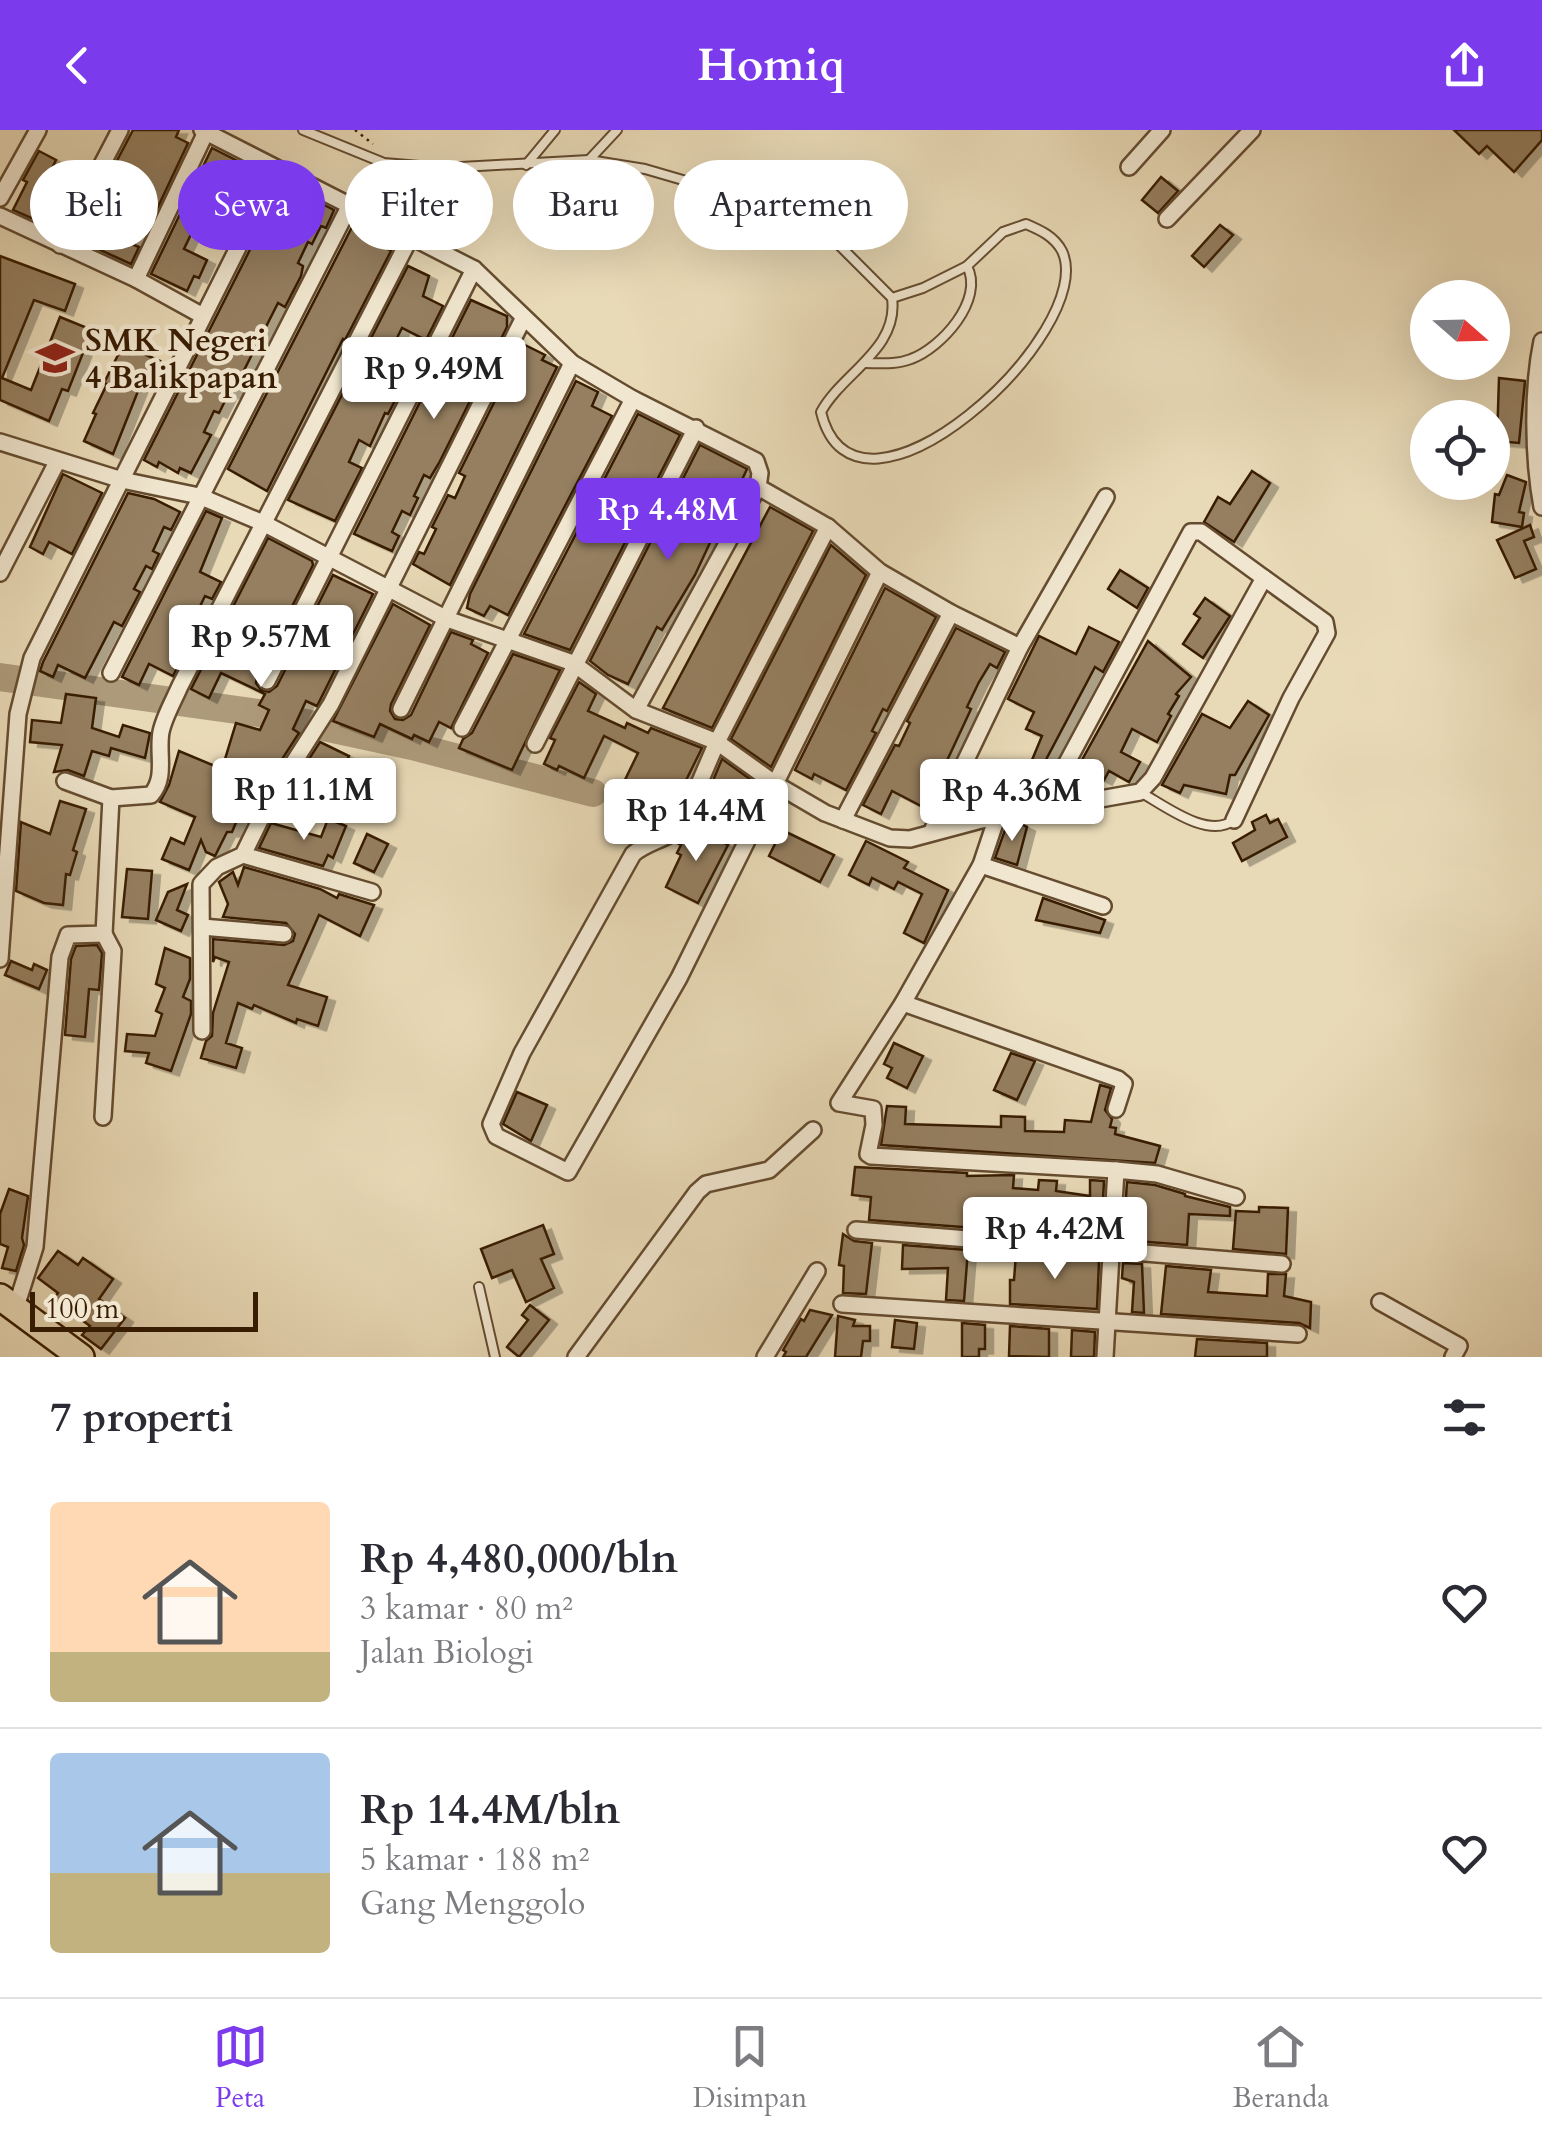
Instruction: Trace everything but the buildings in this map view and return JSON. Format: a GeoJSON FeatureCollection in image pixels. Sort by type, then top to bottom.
{"type":"FeatureCollection","features":[{"type":"Feature","properties":{"kind":"highway"},"geometry":{"type":"LineString","coordinates":[[8,1302],[81,1357]]}},
{"type":"Feature","properties":{"kind":"street"},"geometry":{"type":"LineString","coordinates":[[0,198],[38,130]]}},
{"type":"Feature","properties":{"kind":"street"},"geometry":{"type":"LineString","coordinates":[[104,160],[120,130]]}},
{"type":"Feature","properties":{"kind":"street"},"geometry":{"type":"LineString","coordinates":[[1129,168],[1162,130]]}},
{"type":"Feature","properties":{"kind":"street"},"geometry":{"type":"LineString","coordinates":[[1167,218],[1252,130]]}},
{"type":"Feature","properties":{"kind":"street"},"geometry":{"type":"LineString","coordinates":[[136,279],[204,131],[258,160]]}},
{"type":"Feature","properties":{"kind":"street"},"geometry":{"type":"LineString","coordinates":[[111,673],[345,215]]}},
{"type":"Feature","properties":{"kind":"street"},"geometry":{"type":"LineString","coordinates":[[0,216],[30,230]]}},
{"type":"Feature","properties":{"kind":"street"},"geometry":{"type":"LineString","coordinates":[[71,250],[136,279],[202,316]]}},
{"type":"Feature","properties":{"kind":"street"},"geometry":{"type":"LineString","coordinates":[[0,958],[18,714],[32,658],[236,250]]}},
{"type":"Feature","properties":{"kind":"street"},"geometry":{"type":"LineString","coordinates":[[65,781],[111,798],[151,795],[157,788],[161,730],[180,686],[404,250]]}},
{"type":"Feature","properties":{"kind":"street"},"geometry":{"type":"LineString","coordinates":[[438,250],[468,266],[572,364],[756,461],[760,473],[758,487],[636,710]]}},
{"type":"Feature","properties":{"kind":"street"},"geometry":{"type":"LineString","coordinates":[[267,681],[468,266]]}},
{"type":"Feature","properties":{"kind":"street"},"geometry":{"type":"LineString","coordinates":[[202,1032],[202,884],[217,867],[243,855],[271,798],[332,704],[523,319]]}},
{"type":"Feature","properties":{"kind":"street"},"geometry":{"type":"LineString","coordinates":[[1542,340],[1538,362],[1542,507]]}},
{"type":"Feature","properties":{"kind":"street"},"geometry":{"type":"LineString","coordinates":[[401,709],[572,364]]}},
{"type":"Feature","properties":{"kind":"street"},"geometry":{"type":"LineString","coordinates":[[462,728],[633,399]]}},
{"type":"Feature","properties":{"kind":"street"},"geometry":{"type":"LineString","coordinates":[[535,744],[696,428]]}},
{"type":"Feature","properties":{"kind":"street"},"geometry":{"type":"LineString","coordinates":[[0,442],[122,480],[199,496],[264,524],[447,618],[573,663],[636,710],[717,742],[825,813],[890,838],[910,839],[1042,808],[1140,792],[1153,778],[1264,578]]}},
{"type":"Feature","properties":{"kind":"street"},"geometry":{"type":"LineString","coordinates":[[0,573],[58,462]]}},
{"type":"Feature","properties":{"kind":"street"},"geometry":{"type":"LineString","coordinates":[[758,487],[828,527],[880,572],[1020,647]]}},
{"type":"Feature","properties":{"kind":"street"},"geometry":{"type":"LineString","coordinates":[[932,833],[1020,647],[1106,497]]}},
{"type":"Feature","properties":{"kind":"street"},"geometry":{"type":"LineString","coordinates":[[828,527],[717,742],[681,826],[670,836],[645,844],[633,854],[522,1052],[492,1124],[496,1136],[568,1172],[678,978],[880,572]]}},
{"type":"Feature","properties":{"kind":"street"},"geometry":{"type":"LineString","coordinates":[[1042,808],[1191,532],[1201,532],[1324,622],[1327,634],[1291,698],[1234,820]]}},
{"type":"Feature","properties":{"kind":"street"},"geometry":{"type":"LineString","coordinates":[[843,820],[951,613]]}},
{"type":"Feature","properties":{"kind":"street"},"geometry":{"type":"LineString","coordinates":[[104,1117],[114,950],[104,934],[111,798]]}},
{"type":"Feature","properties":{"kind":"street"},"geometry":{"type":"LineString","coordinates":[[998,817],[981,865],[903,1003],[840,1103],[874,1110],[870,1155],[1156,1174],[1236,1197]]}},
{"type":"Feature","properties":{"kind":"street"},"geometry":{"type":"LineString","coordinates":[[243,855],[372,892]]}},
{"type":"Feature","properties":{"kind":"street"},"geometry":{"type":"LineString","coordinates":[[981,865],[1104,906]]}},
{"type":"Feature","properties":{"kind":"street"},"geometry":{"type":"LineString","coordinates":[[202,927],[284,934]]}},
{"type":"Feature","properties":{"kind":"street"},"geometry":{"type":"LineString","coordinates":[[8,1302],[28,1277],[35,1247],[60,957],[68,935],[104,934]]}},
{"type":"Feature","properties":{"kind":"street"},"geometry":{"type":"LineString","coordinates":[[903,1003],[1118,1079],[1124,1084],[1116,1109]]}},
{"type":"Feature","properties":{"kind":"street"},"geometry":{"type":"LineString","coordinates":[[576,1357],[701,1188],[769,1170],[813,1130]]}},
{"type":"Feature","properties":{"kind":"street"},"geometry":{"type":"LineString","coordinates":[[1105,1357],[1116,1170]]}},
{"type":"Feature","properties":{"kind":"street"},"geometry":{"type":"LineString","coordinates":[[856,1230],[1282,1264]]}},
{"type":"Feature","properties":{"kind":"street"},"geometry":{"type":"LineString","coordinates":[[766,1357],[817,1271]]}},
{"type":"Feature","properties":{"kind":"street"},"geometry":{"type":"LineString","coordinates":[[1380,1302],[1458,1346],[1453,1357]]}},
{"type":"Feature","properties":{"kind":"street"},"geometry":{"type":"LineString","coordinates":[[842,1304],[1298,1334]]}},
{"type":"Feature","properties":{"kind":"lane"},"geometry":{"type":"LineString","coordinates":[[304,130],[377,160]]}},
{"type":"Feature","properties":{"kind":"lane"},"geometry":{"type":"LineString","coordinates":[[531,160],[555,130]]}},
{"type":"Feature","properties":{"kind":"lane"},"geometry":{"type":"LineString","coordinates":[[589,160],[617,130]]}},
{"type":"Feature","properties":{"kind":"lane"},"geometry":{"type":"LineString","coordinates":[[654,171],[778,210],[826,232],[892,298],[894,313],[881,344],[828,400],[822,412],[826,432],[841,448],[863,460],[886,460],[931,440],[984,403],[1019,369],[1048,328],[1064,287],[1063,253],[1047,234],[1026,224],[1004,232],[967,266],[924,288],[892,298]]}},
{"type":"Feature","properties":{"kind":"lane"},"geometry":{"type":"LineString","coordinates":[[864,363],[894,364],[938,344],[960,318],[970,291],[971,274],[967,266]]}},
{"type":"Feature","properties":{"kind":"lane"},"geometry":{"type":"LineString","coordinates":[[1140,792],[1196,823],[1226,825],[1234,820]]}},
{"type":"Feature","properties":{"kind":"lane"},"geometry":{"type":"LineString","coordinates":[[479,1287],[495,1357]]}},
{"type":"Feature","properties":{"kind":"path"},"geometry":{"type":"LineString","coordinates":[[468,250],[468,266]]}},
{"type":"Feature","properties":{"kind":"waterway"},"geometry":{"type":"LineString","coordinates":[[0,677],[259,713],[412,746],[593,793]]}},
{"type":"Feature","properties":{"kind":"place","name":"SMK Negeri 4 Balikpapan"},"geometry":{"type":"Point","coordinates":[55,358]}}]}
